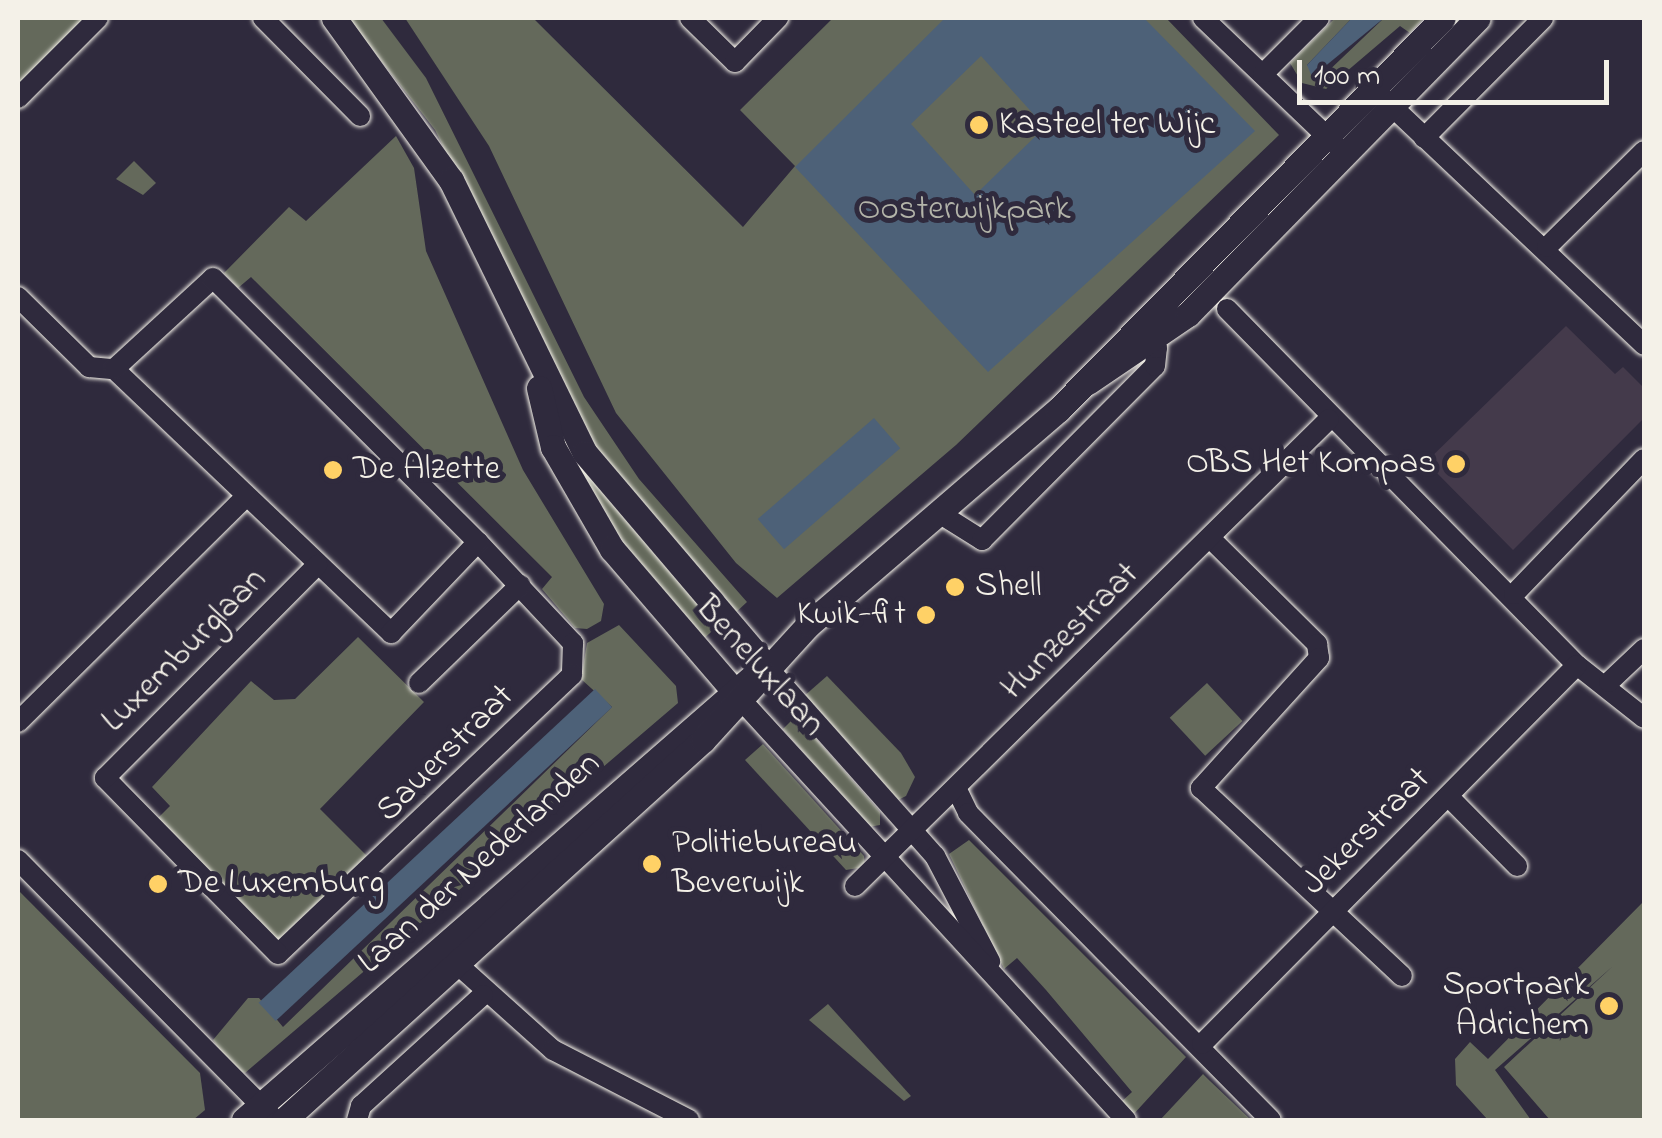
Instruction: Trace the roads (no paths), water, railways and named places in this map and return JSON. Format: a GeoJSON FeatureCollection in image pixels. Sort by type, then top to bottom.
{"type":"FeatureCollection","features":[{"type":"Feature","properties":{"kind":"main road","name":"Beneluxlaan"},"geometry":{"type":"LineString","coordinates":[[334,18],[451,180],[532,360],[585,453],[766,667]]}},
{"type":"Feature","properties":{"kind":"main road","name":"Laan der Nederlanden"},"geometry":{"type":"LineString","coordinates":[[260,1116],[448,956],[1144,332],[1333,142],[1371,86],[1444,18]]}},
{"type":"Feature","properties":{"kind":"main road","name":"Laan der Nederlanden"},"geometry":{"type":"LineString","coordinates":[[1333,142],[1390,105],[1478,18]]}},
{"type":"Feature","properties":{"kind":"main road","name":"Beneluxlaan"},"geometry":{"type":"LineString","coordinates":[[532,360],[553,448],[612,549],[738,695]]}},
{"type":"Feature","properties":{"kind":"main road","name":"Laan der Nederlanden"},"geometry":{"type":"LineString","coordinates":[[284,1120],[448,956]]}},
{"type":"Feature","properties":{"kind":"street"},"geometry":{"type":"LineString","coordinates":[[18,98],[98,18]]}},
{"type":"Feature","properties":{"kind":"street"},"geometry":{"type":"LineString","coordinates":[[263,18],[360,116]]}},
{"type":"Feature","properties":{"kind":"street"},"geometry":{"type":"LineString","coordinates":[[690,18],[734,62],[769,20]]}},
{"type":"Feature","properties":{"kind":"street"},"geometry":{"type":"LineString","coordinates":[[1204,18],[1333,142]]}},
{"type":"Feature","properties":{"kind":"street"},"geometry":{"type":"LineString","coordinates":[[1263,74],[1319,18]]}},
{"type":"Feature","properties":{"kind":"street"},"geometry":{"type":"LineString","coordinates":[[1424,138],[1543,18]]}},
{"type":"Feature","properties":{"kind":"street"},"geometry":{"type":"LineString","coordinates":[[1371,86],[1644,345]]}},
{"type":"Feature","properties":{"kind":"street"},"geometry":{"type":"LineString","coordinates":[[1546,248],[1644,152]]}},
{"type":"Feature","properties":{"kind":"street","name":"Sauerstraat"},"geometry":{"type":"LineString","coordinates":[[114,368],[213,278],[520,585],[564,624],[578,661],[572,675],[278,954]]}},
{"type":"Feature","properties":{"kind":"street"},"geometry":{"type":"LineString","coordinates":[[18,297],[88,366],[114,368],[244,498],[390,633],[478,542]]}},
{"type":"Feature","properties":{"kind":"street"},"geometry":{"type":"LineString","coordinates":[[1227,310],[1328,419],[1514,594],[1577,665],[1609,682],[1644,718]]}},
{"type":"Feature","properties":{"kind":"street","name":"Laan der Nederlanden"},"geometry":{"type":"LineString","coordinates":[[938,513],[966,538],[982,540],[1088,438],[1155,366],[1144,332]]}},
{"type":"Feature","properties":{"kind":"street","name":"Hunzestraat"},"geometry":{"type":"LineString","coordinates":[[855,886],[957,790],[1328,419]]}},
{"type":"Feature","properties":{"kind":"street"},"geometry":{"type":"LineString","coordinates":[[1514,594],[1644,459]]}},
{"type":"Feature","properties":{"kind":"street"},"geometry":{"type":"LineString","coordinates":[[18,722],[244,498]]}},
{"type":"Feature","properties":{"kind":"street"},"geometry":{"type":"LineString","coordinates":[[1210,538],[1317,644],[1319,658],[1201,788],[1329,916],[1346,921],[1402,976]]}},
{"type":"Feature","properties":{"kind":"street","name":"Luxemburglaan"},"geometry":{"type":"LineString","coordinates":[[278,954],[105,778],[317,565]]}},
{"type":"Feature","properties":{"kind":"street","name":"Sauerstraat"},"geometry":{"type":"LineString","coordinates":[[419,683],[520,585]]}},
{"type":"Feature","properties":{"kind":"street"},"geometry":{"type":"LineString","coordinates":[[1609,682],[1644,649]]}},
{"type":"Feature","properties":{"kind":"street","name":"Jekerstraat"},"geometry":{"type":"LineString","coordinates":[[1202,1044],[1577,665]]}},
{"type":"Feature","properties":{"kind":"street","name":"Beneluxlaan"},"geometry":{"type":"LineString","coordinates":[[766,667],[935,856],[1000,980]]}},
{"type":"Feature","properties":{"kind":"street","name":"Beneluxlaan"},"geometry":{"type":"LineString","coordinates":[[738,695],[1126,1120]]}},
{"type":"Feature","properties":{"kind":"street"},"geometry":{"type":"LineString","coordinates":[[957,790],[968,813],[1202,1044],[1271,1120]]}},
{"type":"Feature","properties":{"kind":"street"},"geometry":{"type":"LineString","coordinates":[[1449,797],[1516,866]]}},
{"type":"Feature","properties":{"kind":"street"},"geometry":{"type":"LineString","coordinates":[[18,860],[260,1116]]}},
{"type":"Feature","properties":{"kind":"street"},"geometry":{"type":"LineString","coordinates":[[448,956],[483,995],[553,1050],[655,1112],[690,1120]]}},
{"type":"Feature","properties":{"kind":"street"},"geometry":{"type":"LineString","coordinates":[[357,1120],[361,1106],[483,995]]}},
{"type":"Feature","properties":{"kind":"water"},"geometry":{"type":"Polygon","coordinates":[[[945,18],[1144,18],[1255,131],[988,372],[795,167],[945,18]],[[981,56],[911,124],[975,195],[1045,127],[981,56]]]}},
{"type":"Feature","properties":{"kind":"water"},"geometry":{"type":"Polygon","coordinates":[[[1352,18],[1384,18],[1312,77],[1307,65],[1352,18]]]}},
{"type":"Feature","properties":{"kind":"water"},"geometry":{"type":"Polygon","coordinates":[[[874,418],[900,448],[784,549],[758,519],[874,418]]]}},
{"type":"Feature","properties":{"kind":"water"},"geometry":{"type":"Polygon","coordinates":[[[595,689],[612,707],[276,1021],[259,1003],[595,689]]]}},
{"type":"Feature","properties":{"kind":"place","name":"Kasteel ter Wijc"},"geometry":{"type":"Point","coordinates":[979,125]}},
{"type":"Feature","properties":{"kind":"place","name":"OBS Het Kompas"},"geometry":{"type":"Point","coordinates":[1456,464]}},
{"type":"Feature","properties":{"kind":"place","name":"De Alzette"},"geometry":{"type":"Point","coordinates":[333,470]}},
{"type":"Feature","properties":{"kind":"place","name":"Shell"},"geometry":{"type":"Point","coordinates":[955,587]}},
{"type":"Feature","properties":{"kind":"place","name":"Kwik-fit"},"geometry":{"type":"Point","coordinates":[926,615]}},
{"type":"Feature","properties":{"kind":"place","name":"Politiebureau Beverwijk"},"geometry":{"type":"Point","coordinates":[652,864]}},
{"type":"Feature","properties":{"kind":"place","name":"De Luxemburg"},"geometry":{"type":"Point","coordinates":[158,884]}},
{"type":"Feature","properties":{"kind":"place","name":"Sportpark Adrichem"},"geometry":{"type":"Point","coordinates":[1609,1006]}},
{"type":"Feature","properties":{"kind":"park label","name":"Oosterwijkpark"},"geometry":{"type":"Point","coordinates":[964,210]}}]}
